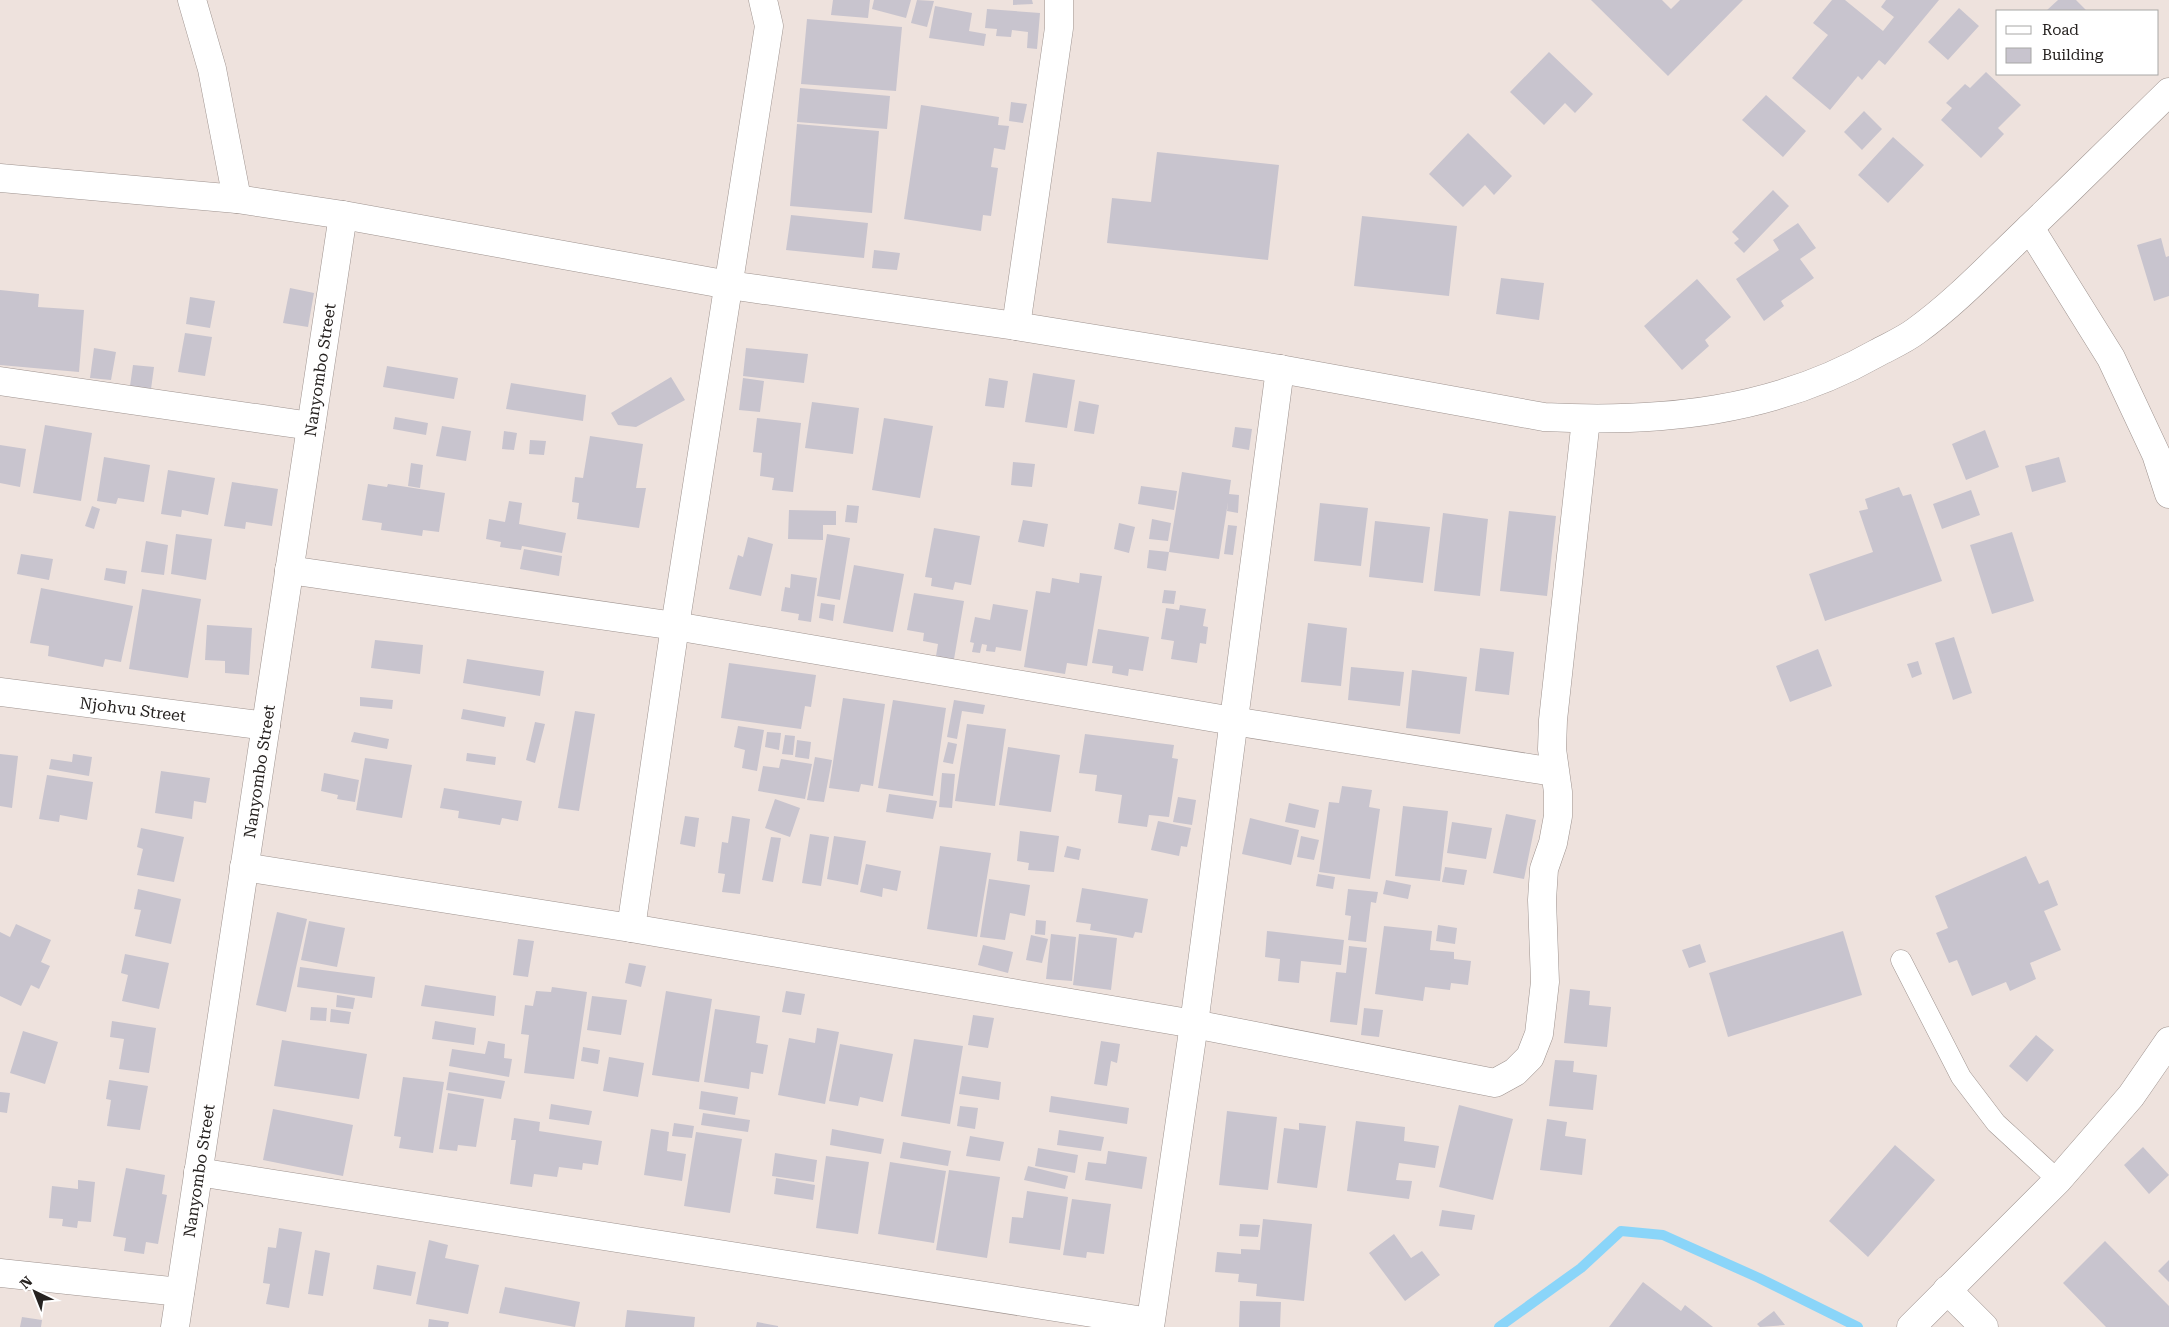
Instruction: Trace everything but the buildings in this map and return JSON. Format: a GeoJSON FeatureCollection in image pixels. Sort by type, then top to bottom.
{"type":"FeatureCollection","features":[{"type":"Feature","properties":{"kind":"street"},"geometry":{"type":"LineString","coordinates":[[192,0],[212,69],[237,199]]}},
{"type":"Feature","properties":{"kind":"street"},"geometry":{"type":"LineString","coordinates":[[631,928],[675,626],[769,26],[763,0]]}},
{"type":"Feature","properties":{"kind":"street"},"geometry":{"type":"LineString","coordinates":[[1016,326],[1060,28],[1059,0]]}},
{"type":"Feature","properties":{"kind":"street"},"geometry":{"type":"LineString","coordinates":[[0,178],[237,199],[343,215],[729,286],[1016,326],[1280,369],[1544,417],[1586,419],[1667,417],[1738,407],[1798,390],[1855,366],[1916,331],[1965,290],[2169,92]]}},
{"type":"Feature","properties":{"kind":"street","name":"Nanyombo Street"},"geometry":{"type":"LineString","coordinates":[[175,1327],[343,215]]}},
{"type":"Feature","properties":{"kind":"street"},"geometry":{"type":"LineString","coordinates":[[2030,228],[2112,358],[2156,454],[2169,494]]}},
{"type":"Feature","properties":{"kind":"street"},"geometry":{"type":"LineString","coordinates":[[198,1172],[1150,1324],[1194,1024],[1280,369]]}},
{"type":"Feature","properties":{"kind":"street"},"geometry":{"type":"LineString","coordinates":[[0,381],[311,426]]}},
{"type":"Feature","properties":{"kind":"street"},"geometry":{"type":"LineString","coordinates":[[244,867],[631,928],[1194,1024],[1495,1083],[1515,1072],[1530,1057],[1539,1034],[1545,982],[1542,900],[1544,869],[1553,843],[1558,816],[1558,792],[1554,772],[1553,720],[1586,419]]}},
{"type":"Feature","properties":{"kind":"street"},"geometry":{"type":"LineString","coordinates":[[289,570],[675,626],[1233,721],[1554,772]]}},
{"type":"Feature","properties":{"kind":"street","name":"Njohvu Street"},"geometry":{"type":"LineString","coordinates":[[0,692],[266,726]]}},
{"type":"Feature","properties":{"kind":"street"},"geometry":{"type":"LineString","coordinates":[[1911,1327],[2058,1180],[2131,1096],[2169,1041]]}},
{"type":"Feature","properties":{"kind":"street"},"geometry":{"type":"LineString","coordinates":[[0,1273],[180,1292]]}},
{"type":"Feature","properties":{"kind":"street"},"geometry":{"type":"LineString","coordinates":[[1948,1290],[1984,1327]]}},
{"type":"Feature","properties":{"kind":"lane"},"geometry":{"type":"LineString","coordinates":[[1901,960],[1961,1077],[1996,1123],[2058,1180]]}},
{"type":"Feature","properties":{"kind":"waterway"},"geometry":{"type":"LineString","coordinates":[[1499,1327],[1581,1268],[1621,1231],[1663,1235],[1759,1278],[1858,1327]]}}]}
